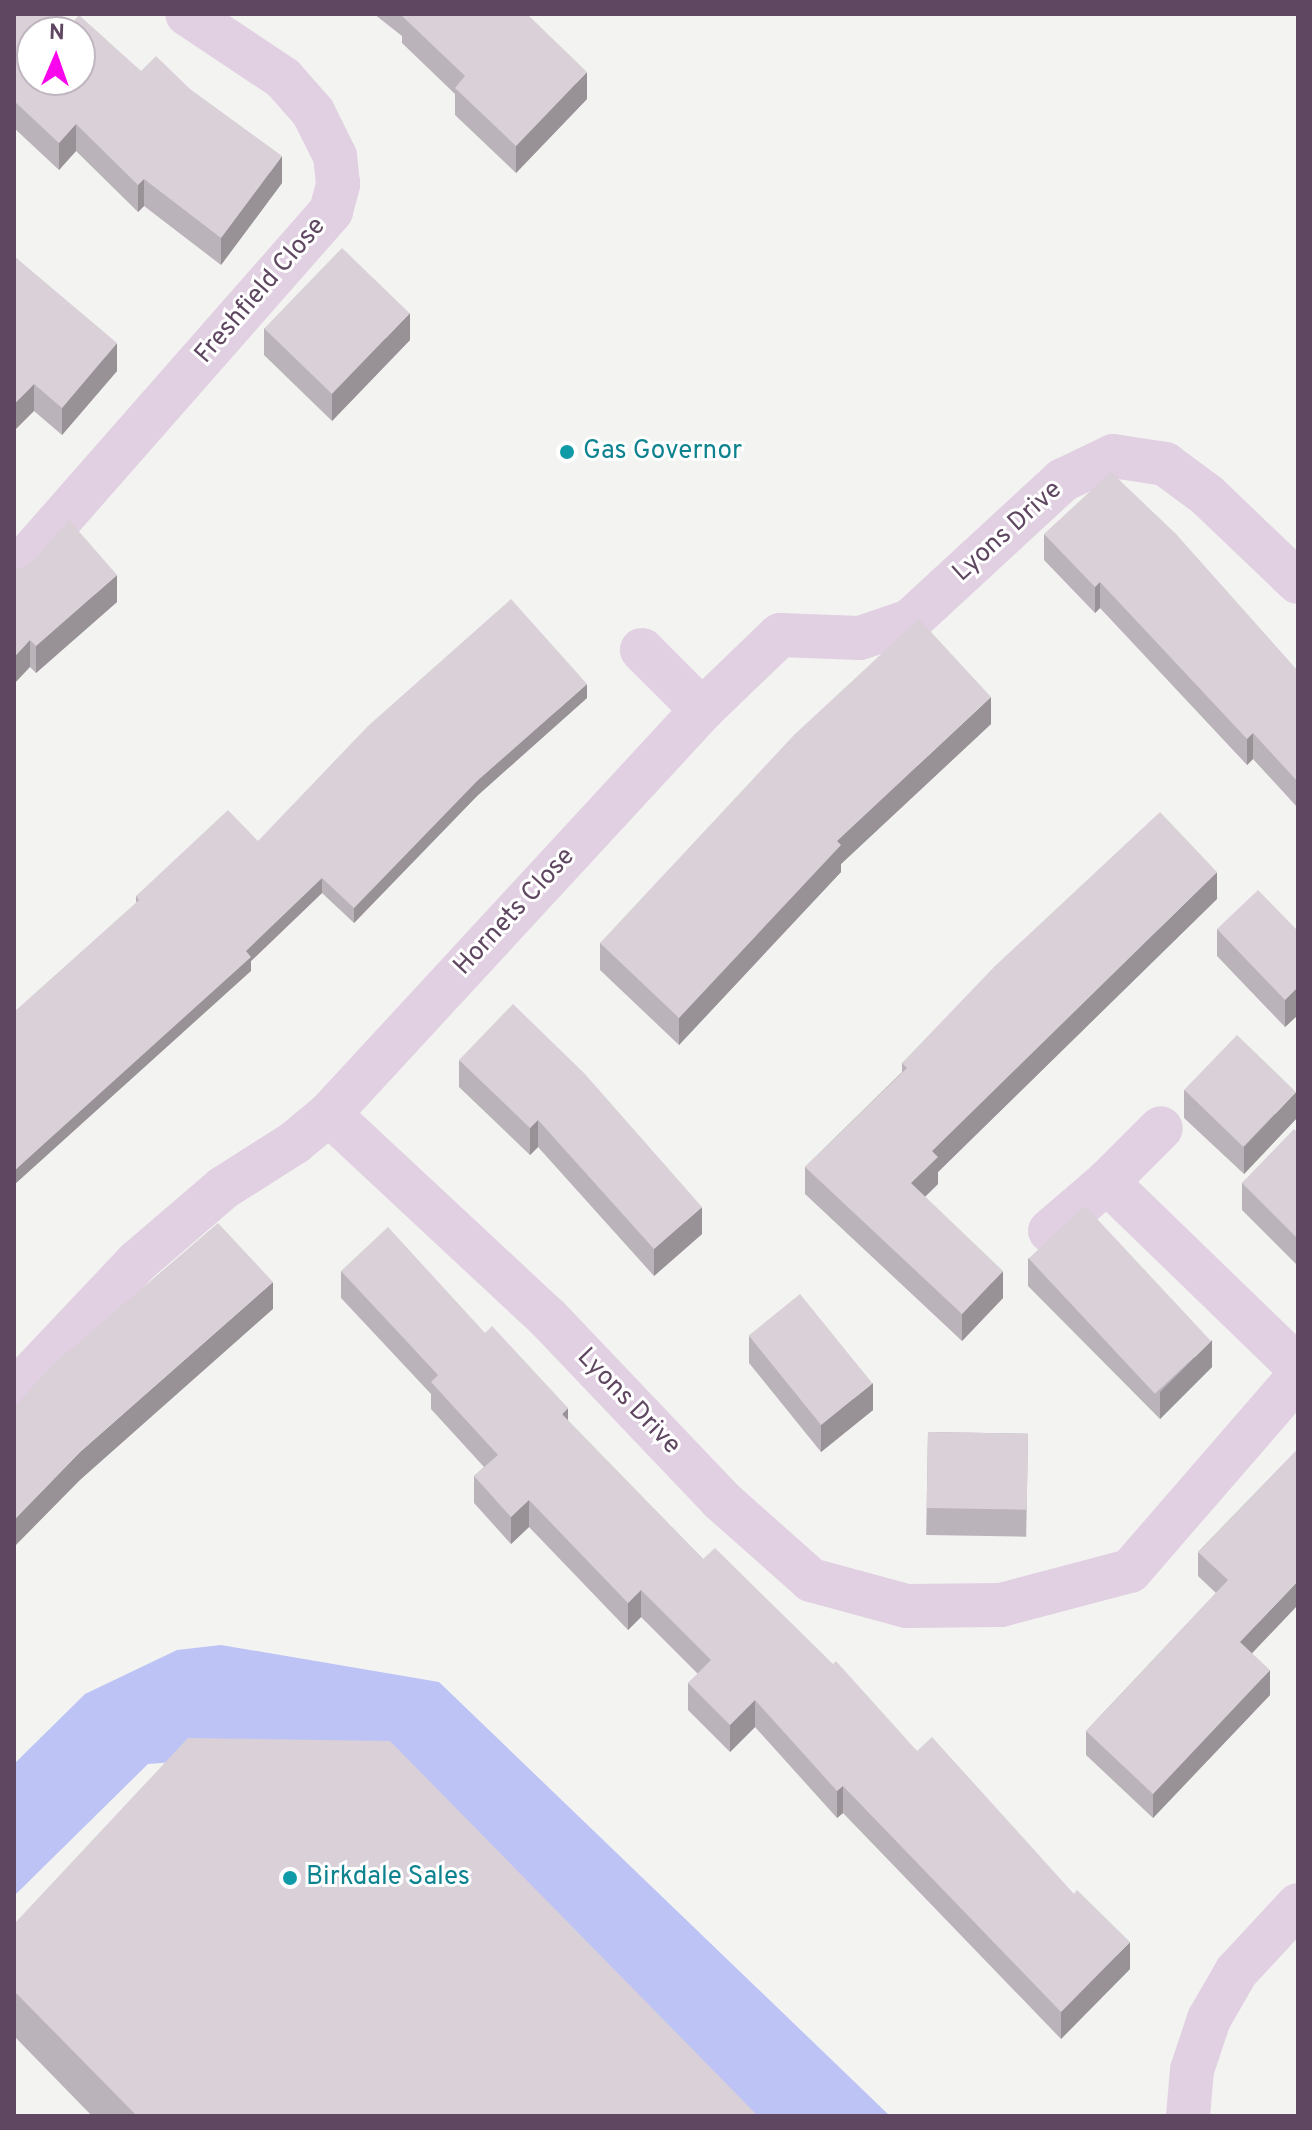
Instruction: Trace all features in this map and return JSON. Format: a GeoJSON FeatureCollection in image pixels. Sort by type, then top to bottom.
{"type":"FeatureCollection","features":[{"type":"Feature","properties":{"kind":"street","name":"Freshfield Close"},"geometry":{"type":"LineString","coordinates":[[15,571],[331,211],[338,184],[335,156],[313,112],[283,78],[187,14]]}},
{"type":"Feature","properties":{"kind":"street","name":"Lyons Drive"},"geometry":{"type":"LineString","coordinates":[[780,635],[860,638],[910,621],[1063,480],[1113,456],[1165,464],[1207,495],[1298,582]]}},
{"type":"Feature","properties":{"kind":"street","name":"Hornets Close"},"geometry":{"type":"LineString","coordinates":[[329,1114],[702,710],[780,635]]}},
{"type":"Feature","properties":{"kind":"street"},"geometry":{"type":"LineString","coordinates":[[642,650],[702,710]]}},
{"type":"Feature","properties":{"kind":"street","name":"Lyons Drive"},"geometry":{"type":"LineString","coordinates":[[329,1114],[547,1317],[721,1500],[811,1580],[907,1606],[1001,1605],[1130,1571],[1298,1377]]}},
{"type":"Feature","properties":{"kind":"street"},"geometry":{"type":"LineString","coordinates":[[14,1392],[148,1253],[223,1188],[294,1143],[329,1114]]}},
{"type":"Feature","properties":{"kind":"street"},"geometry":{"type":"LineString","coordinates":[[1050,1231],[1107,1182],[1161,1128]]}},
{"type":"Feature","properties":{"kind":"street"},"geometry":{"type":"LineString","coordinates":[[1107,1182],[1298,1367]]}},
{"type":"Feature","properties":{"kind":"street"},"geometry":{"type":"LineString","coordinates":[[1188,2116],[1192,2070],[1209,2019],[1236,1972],[1298,1905]]}},
{"type":"Feature","properties":{"kind":"shaded area"},"geometry":{"type":"Polygon","coordinates":[[[221,1645],[439,1682],[890,2116],[744,2116],[350,1749],[148,1764],[14,1896],[14,1764],[85,1694],[177,1650],[221,1645]]]}},
{"type":"Feature","properties":{"kind":"building"},"geometry":{"type":"Polygon","coordinates":[[[14,14],[63,16],[16,16],[16,96],[96,96],[96,30],[141,71],[156,56],[190,89],[282,156],[221,238],[144,179],[138,185],[76,124],[59,143],[14,101],[14,14]]]}},
{"type":"Feature","properties":{"kind":"building"},"geometry":{"type":"Polygon","coordinates":[[[527,14],[587,72],[516,146],[455,88],[465,76],[402,16],[527,14]]]}},
{"type":"Feature","properties":{"kind":"building"},"geometry":{"type":"Polygon","coordinates":[[[342,248],[410,313],[332,394],[264,329],[342,248]]]}},
{"type":"Feature","properties":{"kind":"building"},"geometry":{"type":"Polygon","coordinates":[[[14,256],[117,343],[62,408],[34,384],[14,404],[14,256]]]}},
{"type":"Feature","properties":{"kind":"building"},"geometry":{"type":"Polygon","coordinates":[[[1111,472],[1176,534],[1298,671],[1298,782],[1253,733],[1247,739],[1100,582],[1095,587],[1044,534],[1111,472]]]}},
{"type":"Feature","properties":{"kind":"building"},"geometry":{"type":"Polygon","coordinates":[[[69,520],[117,575],[36,646],[30,640],[14,657],[14,567],[22,568],[33,561],[69,520]]]}},
{"type":"Feature","properties":{"kind":"building"},"geometry":{"type":"Polygon","coordinates":[[[511,599],[587,684],[477,781],[354,908],[322,878],[246,951],[251,957],[14,1171],[14,1012],[139,900],[136,896],[228,810],[258,841],[368,726],[511,599]]]}},
{"type":"Feature","properties":{"kind":"building"},"geometry":{"type":"Polygon","coordinates":[[[919,619],[991,697],[837,841],[841,845],[679,1018],[600,943],[794,735],[919,619]]]}},
{"type":"Feature","properties":{"kind":"building"},"geometry":{"type":"Polygon","coordinates":[[[1160,812],[1217,872],[932,1151],[938,1157],[911,1183],[1003,1271],[962,1314],[805,1167],[907,1068],[902,1063],[995,966],[1160,812]]]}},
{"type":"Feature","properties":{"kind":"building"},"geometry":{"type":"Polygon","coordinates":[[[1258,890],[1298,931],[1298,987],[1285,1000],[1217,929],[1258,890]]]}},
{"type":"Feature","properties":{"kind":"building"},"geometry":{"type":"Polygon","coordinates":[[[513,1004],[584,1073],[702,1207],[654,1249],[538,1120],[530,1128],[459,1060],[513,1004]]]}},
{"type":"Feature","properties":{"kind":"building"},"geometry":{"type":"Polygon","coordinates":[[[1237,1035],[1296,1092],[1243,1147],[1184,1090],[1237,1035]]]}},
{"type":"Feature","properties":{"kind":"building"},"geometry":{"type":"Polygon","coordinates":[[[1294,1129],[1298,1133],[1298,1239],[1242,1183],[1294,1129]]]}},
{"type":"Feature","properties":{"kind":"building"},"geometry":{"type":"Polygon","coordinates":[[[1085,1206],[1211,1341],[1155,1394],[1029,1259],[1085,1206]]]}},
{"type":"Feature","properties":{"kind":"building"},"geometry":{"type":"Polygon","coordinates":[[[218,1223],[273,1282],[80,1452],[14,1520],[14,1407],[55,1363],[218,1223]]]}},
{"type":"Feature","properties":{"kind":"building"},"geometry":{"type":"Polygon","coordinates":[[[388,1227],[485,1333],[492,1326],[568,1408],[562,1414],[703,1559],[715,1548],[833,1664],[836,1661],[917,1751],[932,1737],[1074,1894],[1077,1890],[1130,1942],[1061,2012],[843,1786],[837,1791],[755,1700],[730,1725],[688,1683],[711,1660],[641,1590],[628,1603],[529,1500],[511,1517],[474,1476],[498,1455],[431,1382],[438,1375],[341,1271],[388,1227]]]}},
{"type":"Feature","properties":{"kind":"building"},"geometry":{"type":"Polygon","coordinates":[[[800,1294],[872,1383],[821,1425],[749,1336],[800,1294]]]}},
{"type":"Feature","properties":{"kind":"building"},"geometry":{"type":"Polygon","coordinates":[[[928,1432],[1028,1434],[1027,1510],[927,1508],[928,1432]]]}},
{"type":"Feature","properties":{"kind":"building"},"geometry":{"type":"Polygon","coordinates":[[[1298,1449],[1298,1581],[1240,1642],[1270,1670],[1153,1794],[1086,1731],[1228,1580],[1198,1552],[1298,1449]]]}},
{"type":"Feature","properties":{"kind":"building","name":"Birkdale Sales"},"geometry":{"type":"Polygon","coordinates":[[[188,1738],[390,1741],[758,2116],[137,2116],[14,1991],[14,1924],[188,1738]]]}},
{"type":"Feature","properties":{"kind":"place","name":"Gas Governor"},"geometry":{"type":"Point","coordinates":[567,452]}},
{"type":"Feature","properties":{"kind":"place","name":"Birkdale Sales"},"geometry":{"type":"Point","coordinates":[290,1878]}}]}
